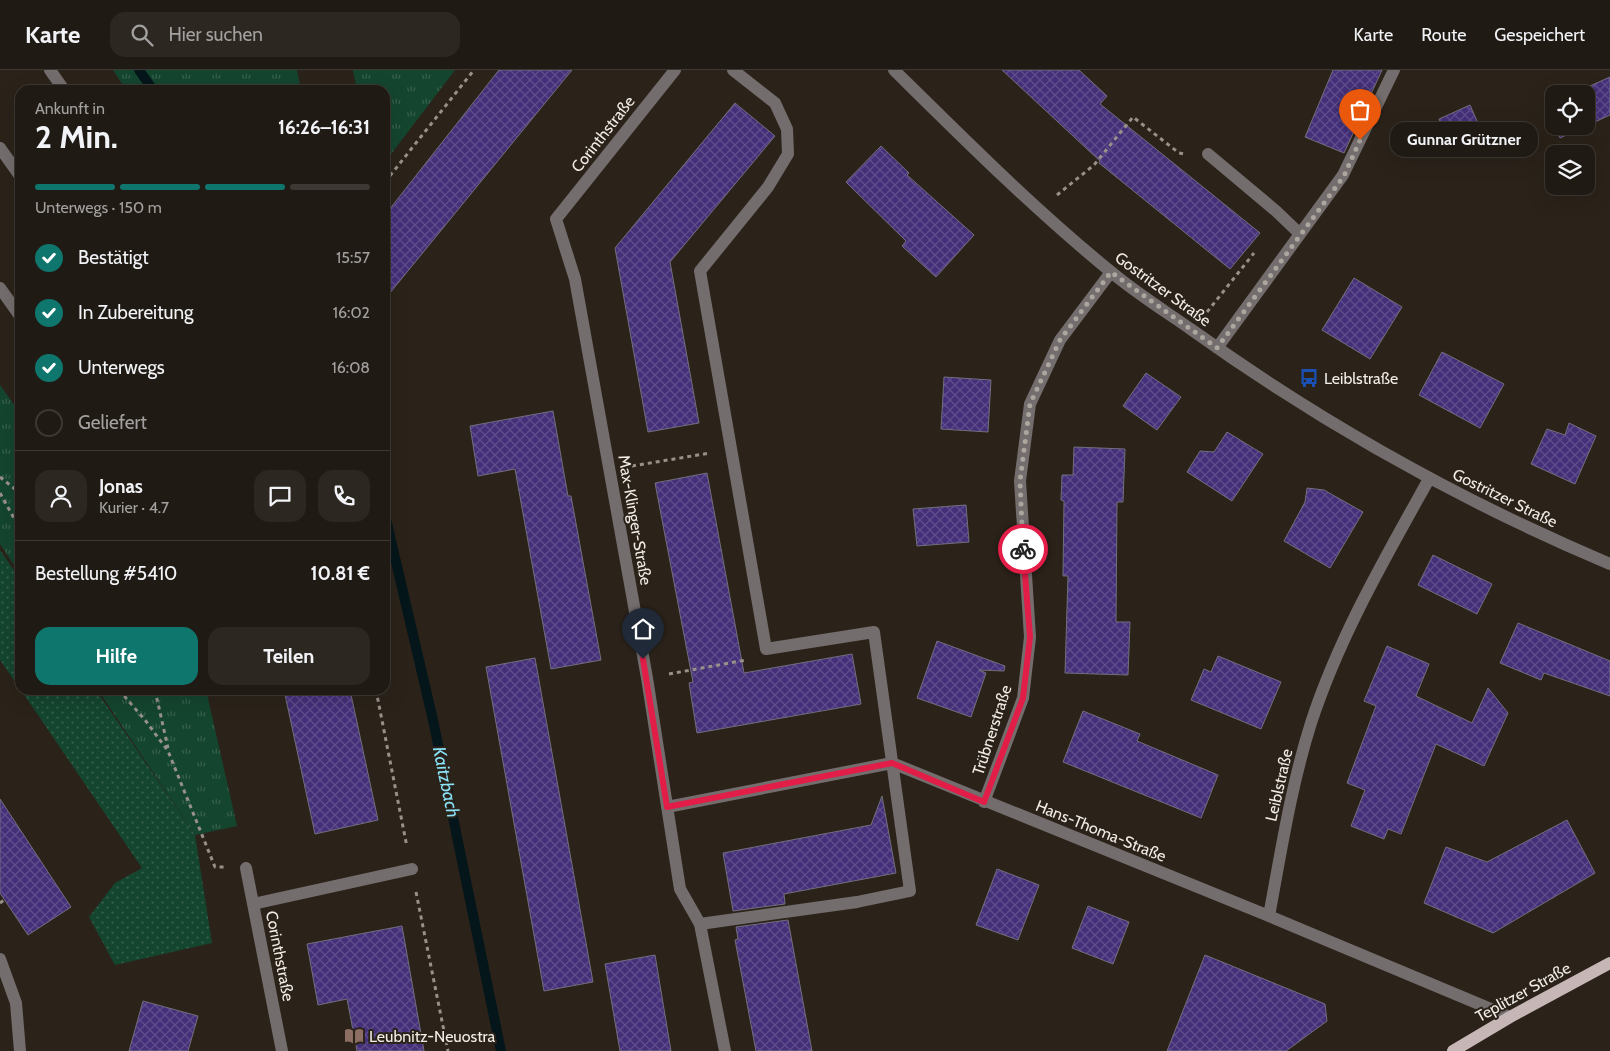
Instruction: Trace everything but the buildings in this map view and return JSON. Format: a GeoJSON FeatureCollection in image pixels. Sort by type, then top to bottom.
{"type":"FeatureCollection","features":[{"type":"Feature","properties":{"kind":"main road","name":"Teplitzer Straße"},"geometry":{"type":"LineString","coordinates":[[1453,1051],[1510,1017],[1610,964]]}},
{"type":"Feature","properties":{"kind":"street"},"geometry":{"type":"LineString","coordinates":[[50,70],[60,85]]}},
{"type":"Feature","properties":{"kind":"street","name":"Corinthstraße"},"geometry":{"type":"LineString","coordinates":[[556,219],[675,70]]}},
{"type":"Feature","properties":{"kind":"street"},"geometry":{"type":"LineString","coordinates":[[726,1051],[700,924],[857,902],[910,891],[874,632],[766,649],[700,271],[768,187],[788,154],[787,129],[775,104],[733,70]]}},
{"type":"Feature","properties":{"kind":"street","name":"Gostritzer Straße"},"geometry":{"type":"LineString","coordinates":[[894,70],[991,166],[1111,272],[1217,348],[1296,399],[1429,479],[1610,564]]}},
{"type":"Feature","properties":{"kind":"street"},"geometry":{"type":"LineString","coordinates":[[1217,348],[1344,176],[1394,70]]}},
{"type":"Feature","properties":{"kind":"street"},"geometry":{"type":"LineString","coordinates":[[0,148],[15,169]]}},
{"type":"Feature","properties":{"kind":"street"},"geometry":{"type":"LineString","coordinates":[[1208,154],[1276,210],[1300,234]]}},
{"type":"Feature","properties":{"kind":"street","name":"Max-Klinger-Straße"},"geometry":{"type":"LineString","coordinates":[[556,219],[575,279],[647,678],[680,889],[700,924]]}},
{"type":"Feature","properties":{"kind":"street","name":"Trübnerstraße"},"geometry":{"type":"LineString","coordinates":[[984,802],[1023,698],[1030,637],[1020,481],[1030,404],[1060,340],[1111,272]]}},
{"type":"Feature","properties":{"kind":"street"},"geometry":{"type":"LineString","coordinates":[[0,288],[15,309]]}},
{"type":"Feature","properties":{"kind":"street","name":"Leiblstraße"},"geometry":{"type":"LineString","coordinates":[[1269,916],[1295,785],[1310,724],[1333,663],[1359,606],[1429,479]]}},
{"type":"Feature","properties":{"kind":"street"},"geometry":{"type":"LineString","coordinates":[[667,807],[892,763]]}},
{"type":"Feature","properties":{"kind":"street","name":"Hans-Thoma-Straße"},"geometry":{"type":"LineString","coordinates":[[892,763],[984,802],[1269,916],[1510,1017]]}},
{"type":"Feature","properties":{"kind":"street","name":"Corinthstraße"},"geometry":{"type":"LineString","coordinates":[[246,868],[282,1051]]}},
{"type":"Feature","properties":{"kind":"street"},"geometry":{"type":"LineString","coordinates":[[253,904],[412,869]]}},
{"type":"Feature","properties":{"kind":"street"},"geometry":{"type":"LineString","coordinates":[[0,958],[16,1003],[20,1051]]}},
{"type":"Feature","properties":{"kind":"path"},"geometry":{"type":"LineString","coordinates":[[390,176],[474,70]]}},
{"type":"Feature","properties":{"kind":"path"},"geometry":{"type":"LineString","coordinates":[[1040,209],[1094,165],[1133,117],[1179,154],[1208,154]]}},
{"type":"Feature","properties":{"kind":"path"},"geometry":{"type":"LineString","coordinates":[[1192,330],[1255,253]]}},
{"type":"Feature","properties":{"kind":"path"},"geometry":{"type":"LineString","coordinates":[[610,470],[730,450]]}},
{"type":"Feature","properties":{"kind":"path"},"geometry":{"type":"LineString","coordinates":[[0,477],[15,488]]}},
{"type":"Feature","properties":{"kind":"path"},"geometry":{"type":"LineString","coordinates":[[0,493],[15,520]]}},
{"type":"Feature","properties":{"kind":"path"},"geometry":{"type":"LineString","coordinates":[[647,678],[756,658],[766,649]]}},
{"type":"Feature","properties":{"kind":"path"},"geometry":{"type":"LineString","coordinates":[[124,695],[146,720],[168,751]]}},
{"type":"Feature","properties":{"kind":"path"},"geometry":{"type":"LineString","coordinates":[[156,695],[168,751],[216,867],[246,868]]}},
{"type":"Feature","properties":{"kind":"path"},"geometry":{"type":"LineString","coordinates":[[0,903],[4,900]]}},
{"type":"Feature","properties":{"kind":"green space"},"geometry":{"type":"Polygon","coordinates":[[[113,70],[297,70],[300,85],[123,85],[113,70]]]}},
{"type":"Feature","properties":{"kind":"green space"},"geometry":{"type":"Polygon","coordinates":[[[353,70],[455,70],[390,155],[390,85],[356,85],[353,70]]]}},
{"type":"Feature","properties":{"kind":"green space"},"geometry":{"type":"Polygon","coordinates":[[[0,385],[15,406],[15,566],[0,544],[0,385]]]}},
{"type":"Feature","properties":{"kind":"green space"},"geometry":{"type":"Polygon","coordinates":[[[0,550],[15,572],[15,682],[0,660],[0,550]]]}},
{"type":"Feature","properties":{"kind":"green space"},"geometry":{"type":"Polygon","coordinates":[[[24,695],[99,695],[195,835],[212,943],[115,965],[89,917],[115,883],[142,868],[24,695]]]}},
{"type":"Feature","properties":{"kind":"green space"},"geometry":{"type":"Polygon","coordinates":[[[101,695],[207,695],[237,826],[195,835],[101,695]]]}},
{"type":"Feature","properties":{"kind":"waterway","name":"Kaitzbach"},"geometry":{"type":"LineString","coordinates":[[139,70],[150,85]]}},
{"type":"Feature","properties":{"kind":"waterway","name":"Kaitzbach"},"geometry":{"type":"LineString","coordinates":[[390,536],[433,720],[501,1051]]}},
{"type":"Feature","properties":{"kind":"way so far"},"geometry":{"type":"LineString","coordinates":[[1023,549],[1020,481],[1030,404],[1060,340],[1111,272],[1217,348],[1344,176],[1360,140]]}},
{"type":"Feature","properties":{"kind":"place","name":"Gunnar Grützner"},"geometry":{"type":"Point","coordinates":[1360,140]}},
{"type":"Feature","properties":{"kind":"place","name":"Leiblstraße"},"geometry":{"type":"Point","coordinates":[1309,378]}},
{"type":"Feature","properties":{"kind":"place","name":"Leubnitz-Neuostra"},"geometry":{"type":"Point","coordinates":[354,1036]}},
{"type":"Feature","properties":{"kind":"route"},"geometry":{"type":"LineString","coordinates":[[643,659],[667,807],[892,763],[984,802],[1023,698],[1030,637],[1023,549]]}}]}
